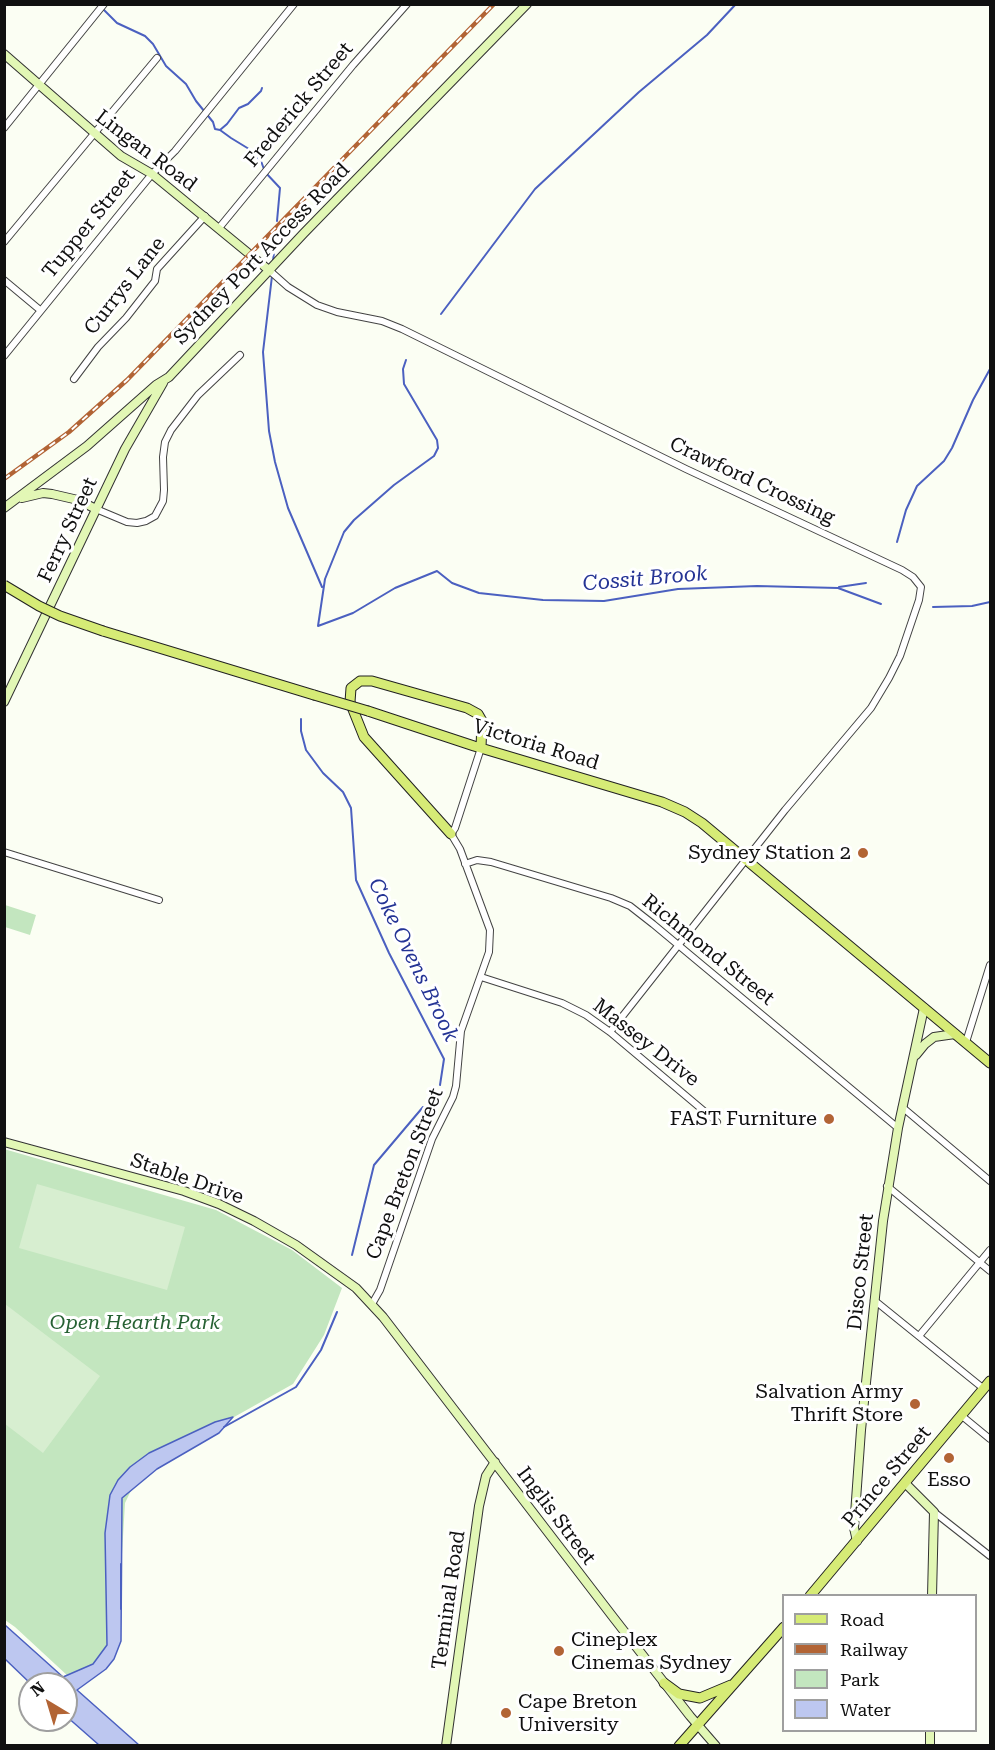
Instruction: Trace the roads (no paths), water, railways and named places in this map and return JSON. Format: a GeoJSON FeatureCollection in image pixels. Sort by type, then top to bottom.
{"type":"FeatureCollection","features":[{"type":"Feature","properties":{"kind":"main road","name":"Victoria Road"},"geometry":{"type":"LineString","coordinates":[[4,585],[60,616],[103,632],[668,803],[702,823],[990,1063]]}},
{"type":"Feature","properties":{"kind":"main road"},"geometry":{"type":"LineString","coordinates":[[451,834],[364,737],[350,702],[351,688],[360,681],[372,681],[468,708],[478,714],[482,721],[481,748]]}},
{"type":"Feature","properties":{"kind":"main road","name":"Prince Street"},"geometry":{"type":"LineString","coordinates":[[812,1594],[987,1385]]}},
{"type":"Feature","properties":{"kind":"main road"},"geometry":{"type":"LineString","coordinates":[[679,1746],[782,1628]]}},
{"type":"Feature","properties":{"kind":"main road"},"geometry":{"type":"LineString","coordinates":[[664,1683],[679,1694],[700,1698],[736,1683]]}},
{"type":"Feature","properties":{"kind":"street"},"geometry":{"type":"LineString","coordinates":[[4,128],[104,4]]}},
{"type":"Feature","properties":{"kind":"street","name":"Tupper Street"},"geometry":{"type":"LineString","coordinates":[[4,356],[294,4]]}},
{"type":"Feature","properties":{"kind":"street","name":"Frederick Street"},"geometry":{"type":"LineString","coordinates":[[219,228],[353,65],[407,4]]}},
{"type":"Feature","properties":{"kind":"street","name":"Sydney Port Access Road"},"geometry":{"type":"LineString","coordinates":[[4,508],[87,446],[156,385],[169,377],[304,233],[527,4]]}},
{"type":"Feature","properties":{"kind":"street","name":"Lingan Road"},"geometry":{"type":"LineString","coordinates":[[4,54],[121,156],[152,174],[270,271]]}},
{"type":"Feature","properties":{"kind":"street"},"geometry":{"type":"LineString","coordinates":[[4,242],[157,58]]}},
{"type":"Feature","properties":{"kind":"street","name":"Currys Lane"},"geometry":{"type":"LineString","coordinates":[[74,379],[155,281],[157,269],[205,216]]}},
{"type":"Feature","properties":{"kind":"street","name":"Crawford Crossing"},"geometry":{"type":"LineString","coordinates":[[270,271],[288,287],[317,305],[337,312],[382,321],[402,329],[686,469],[902,570],[913,577],[921,587],[919,600],[900,657],[871,708],[745,860],[610,1032]]}},
{"type":"Feature","properties":{"kind":"street"},"geometry":{"type":"LineString","coordinates":[[4,280],[40,310]]}},
{"type":"Feature","properties":{"kind":"street"},"geometry":{"type":"LineString","coordinates":[[18,499],[52,494],[78,500],[136,524],[155,516],[163,501],[165,490],[163,457],[165,442],[171,430],[198,395],[240,355]]}},
{"type":"Feature","properties":{"kind":"street","name":"Ferry Street"},"geometry":{"type":"LineString","coordinates":[[4,702],[139,423],[169,377]]}},
{"type":"Feature","properties":{"kind":"street"},"geometry":{"type":"LineString","coordinates":[[451,834],[455,828],[481,748]]}},
{"type":"Feature","properties":{"kind":"street","name":"Cape Breton Street"},"geometry":{"type":"LineString","coordinates":[[372,1304],[380,1290],[432,1139],[453,1097],[465,1014],[489,952],[490,930],[451,834]]}},
{"type":"Feature","properties":{"kind":"street"},"geometry":{"type":"LineString","coordinates":[[4,852],[159,900]]}},
{"type":"Feature","properties":{"kind":"street","name":"Richmond Street"},"geometry":{"type":"LineString","coordinates":[[465,864],[485,860],[611,898],[638,912],[898,1128]]}},
{"type":"Feature","properties":{"kind":"street"},"geometry":{"type":"LineString","coordinates":[[966,1042],[990,965]]}},
{"type":"Feature","properties":{"kind":"street","name":"Massey Drive"},"geometry":{"type":"LineString","coordinates":[[481,977],[574,1008],[610,1032],[717,1122]]}},
{"type":"Feature","properties":{"kind":"street","name":"Disco Street"},"geometry":{"type":"LineString","coordinates":[[857,1541],[854,1528],[861,1430],[887,1186],[924,1008]]}},
{"type":"Feature","properties":{"kind":"street"},"geometry":{"type":"LineString","coordinates":[[913,1058],[934,1037],[955,1034]]}},
{"type":"Feature","properties":{"kind":"street"},"geometry":{"type":"LineString","coordinates":[[902,1107],[990,1181]]}},
{"type":"Feature","properties":{"kind":"street","name":"Stable Drive"},"geometry":{"type":"LineString","coordinates":[[4,1142],[184,1191],[219,1204],[255,1221],[296,1245],[349,1282],[372,1304]]}},
{"type":"Feature","properties":{"kind":"street"},"geometry":{"type":"LineString","coordinates":[[887,1186],[990,1271]]}},
{"type":"Feature","properties":{"kind":"street"},"geometry":{"type":"LineString","coordinates":[[919,1336],[990,1250]]}},
{"type":"Feature","properties":{"kind":"street"},"geometry":{"type":"LineString","coordinates":[[874,1300],[987,1385]]}},
{"type":"Feature","properties":{"kind":"street","name":"Inglis Street"},"geometry":{"type":"LineString","coordinates":[[372,1304],[664,1683],[716,1746]]}},
{"type":"Feature","properties":{"kind":"street"},"geometry":{"type":"LineString","coordinates":[[962,1416],[990,1439]]}},
{"type":"Feature","properties":{"kind":"street","name":"Terminal Road"},"geometry":{"type":"LineString","coordinates":[[446,1746],[479,1506],[486,1476],[495,1462]]}},
{"type":"Feature","properties":{"kind":"street"},"geometry":{"type":"LineString","coordinates":[[905,1483],[934,1512],[990,1556]]}},
{"type":"Feature","properties":{"kind":"street"},"geometry":{"type":"LineString","coordinates":[[932,1594],[934,1512]]}},
{"type":"Feature","properties":{"kind":"water"},"geometry":{"type":"Polygon","coordinates":[[[233,1417],[219,1433],[157,1469],[122,1498],[121,1641],[114,1659],[106,1669],[78,1689],[78,1672],[75,1672],[93,1664],[107,1645],[105,1533],[110,1495],[118,1480],[130,1467],[149,1453],[215,1422],[233,1417]]]}},
{"type":"Feature","properties":{"kind":"water"},"geometry":{"type":"Polygon","coordinates":[[[5,1625],[57,1672],[19,1672],[5,1659],[5,1625]]]}},
{"type":"Feature","properties":{"kind":"water"},"geometry":{"type":"Polygon","coordinates":[[[78,1691],[139,1745],[99,1745],[78,1727],[78,1691]]]}},
{"type":"Feature","properties":{"kind":"waterway"},"geometry":{"type":"LineString","coordinates":[[98,4],[117,23],[145,36],[153,44],[166,66],[186,84],[213,122],[215,129],[220,130],[227,124],[239,108],[248,104],[262,88]]}},
{"type":"Feature","properties":{"kind":"waterway"},"geometry":{"type":"LineString","coordinates":[[441,314],[535,189],[639,92],[707,35],[736,4]]}},
{"type":"Feature","properties":{"kind":"waterway"},"geometry":{"type":"LineString","coordinates":[[220,130],[249,149],[261,161],[265,172],[280,188],[277,221]]}},
{"type":"Feature","properties":{"kind":"waterway"},"geometry":{"type":"LineString","coordinates":[[273,261],[276,234]]}},
{"type":"Feature","properties":{"kind":"waterway"},"geometry":{"type":"LineString","coordinates":[[272,276],[263,352],[269,431],[288,508],[322,587]]}},
{"type":"Feature","properties":{"kind":"waterway","name":"Cossit Brook"},"geometry":{"type":"LineString","coordinates":[[406,360],[403,369],[404,384],[437,440],[438,448],[434,456],[394,485],[354,520],[344,532],[325,579],[318,626],[353,613],[395,588],[437,571],[452,583],[479,593],[543,600],[604,601],[678,589],[757,586],[838,588],[881,604]]}},
{"type":"Feature","properties":{"kind":"waterway"},"geometry":{"type":"LineString","coordinates":[[897,542],[906,510],[917,486],[944,461],[990,369]]}},
{"type":"Feature","properties":{"kind":"waterway"},"geometry":{"type":"LineString","coordinates":[[839,587],[866,583]]}},
{"type":"Feature","properties":{"kind":"waterway","name":"Cossit Brook"},"geometry":{"type":"LineString","coordinates":[[933,607],[972,606],[990,602]]}},
{"type":"Feature","properties":{"kind":"waterway","name":"Coke Ovens Brook"},"geometry":{"type":"LineString","coordinates":[[301,719],[301,731],[306,750],[323,773],[343,792],[351,808],[356,880],[389,953],[444,1059],[440,1085]]}},
{"type":"Feature","properties":{"kind":"waterway","name":"Coke Ovens Brook"},"geometry":{"type":"LineString","coordinates":[[352,1255],[374,1165],[423,1107]]}},
{"type":"Feature","properties":{"kind":"waterway","name":"Coke Ovens Brook"},"geometry":{"type":"LineString","coordinates":[[224,1427],[296,1387],[321,1350],[337,1312]]}},
{"type":"Feature","properties":{"kind":"waterway","name":"Coke Ovens Brook"},"geometry":{"type":"LineString","coordinates":[[121,1564],[121,1609]]}},
{"type":"Feature","properties":{"kind":"railway"},"geometry":{"type":"LineString","coordinates":[[4,479],[69,432],[127,380],[494,4]]}},
{"type":"Feature","properties":{"kind":"place","name":"Sydney Station 2"},"geometry":{"type":"Point","coordinates":[863,853]}},
{"type":"Feature","properties":{"kind":"place","name":"FAST Furniture"},"geometry":{"type":"Point","coordinates":[829,1119]}},
{"type":"Feature","properties":{"kind":"place","name":"Salvation Army Thrift Store"},"geometry":{"type":"Point","coordinates":[915,1404]}},
{"type":"Feature","properties":{"kind":"place","name":"Esso"},"geometry":{"type":"Point","coordinates":[949,1458]}},
{"type":"Feature","properties":{"kind":"place","name":"Cineplex Cinemas Sydney"},"geometry":{"type":"Point","coordinates":[559,1651]}},
{"type":"Feature","properties":{"kind":"place","name":"Cape Breton University"},"geometry":{"type":"Point","coordinates":[506,1713]}},
{"type":"Feature","properties":{"kind":"park label","name":"Open Hearth Park"},"geometry":{"type":"Point","coordinates":[135,1323]}}]}
